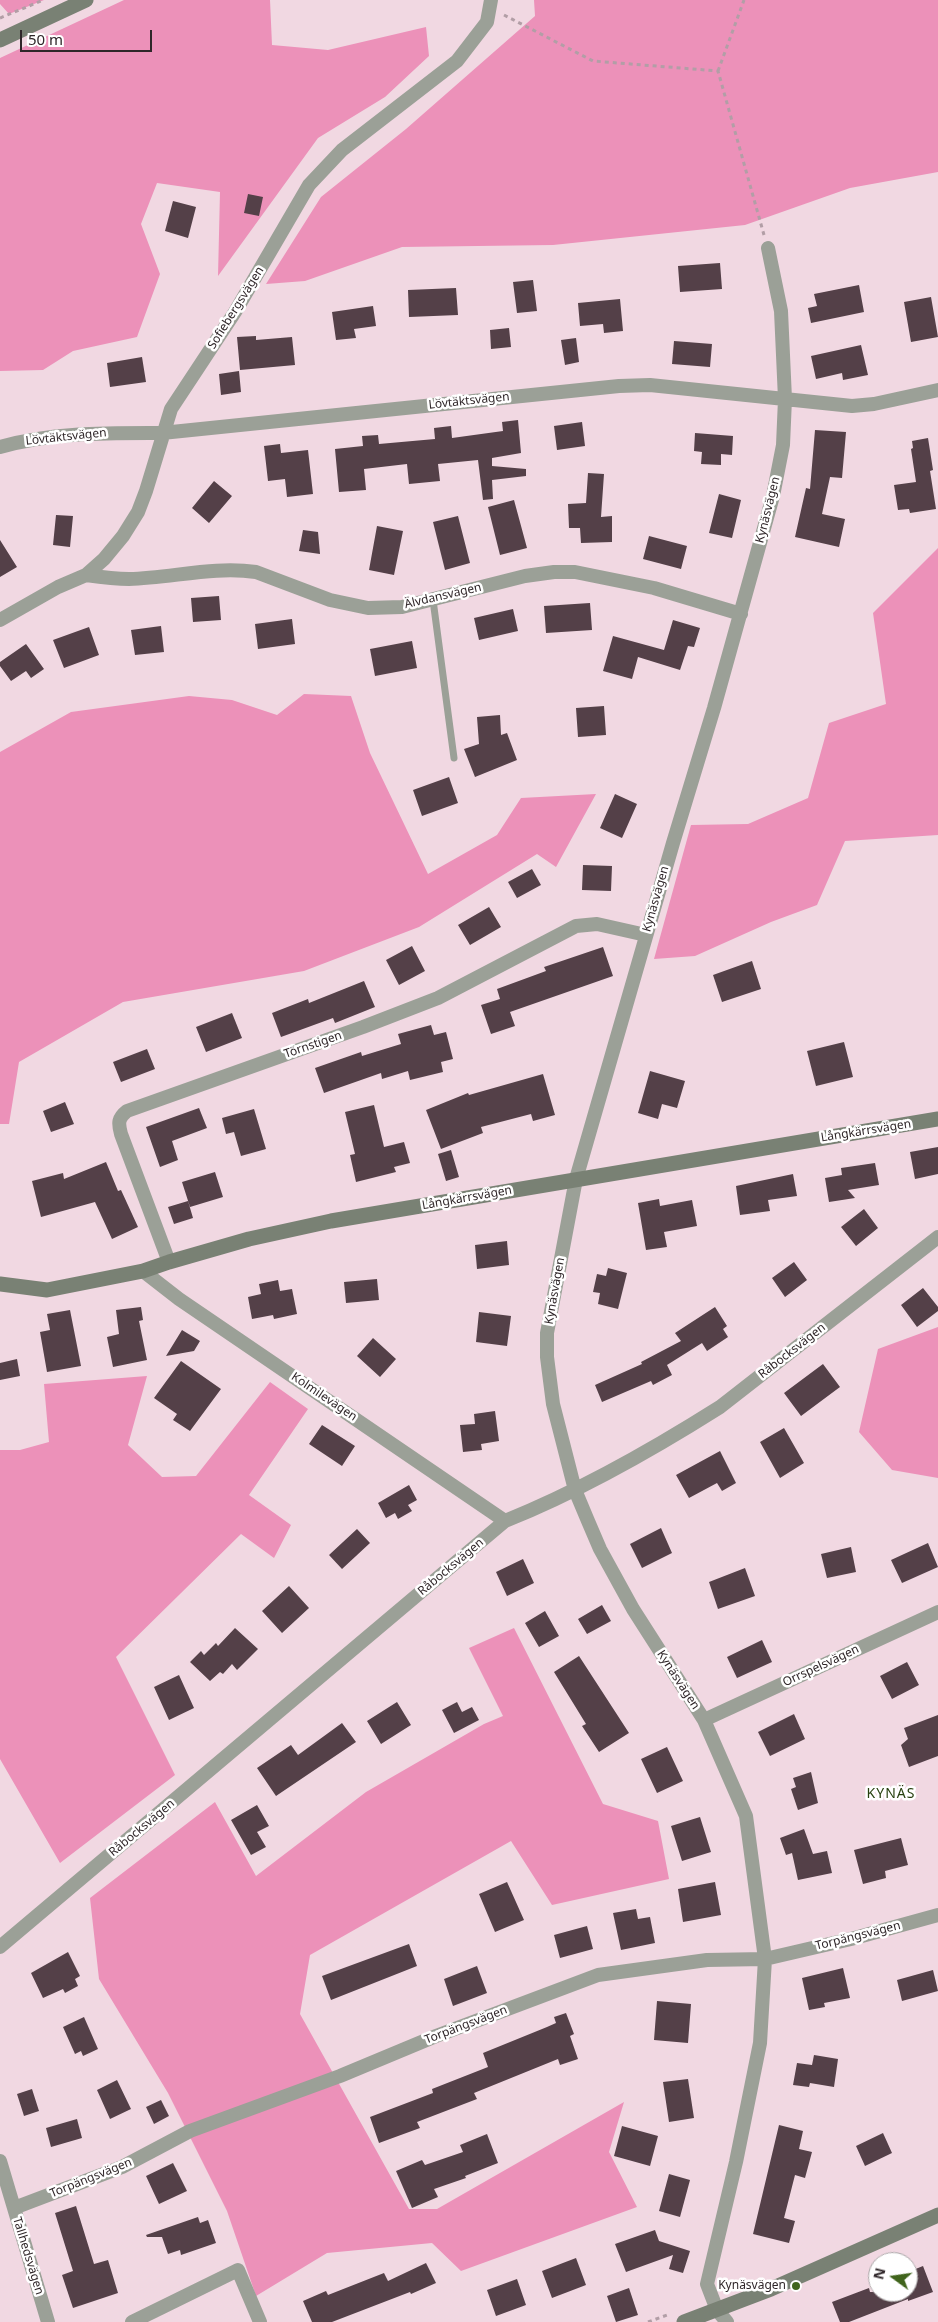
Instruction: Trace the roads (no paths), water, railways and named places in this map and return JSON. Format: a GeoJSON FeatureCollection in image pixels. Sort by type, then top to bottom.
{"type":"FeatureCollection","features":[{"type":"Feature","properties":{"kind":"street"},"geometry":{"type":"LineString","coordinates":[[0,40],[86,0]]}},
{"type":"Feature","properties":{"kind":"street","name":"Sofiebergsvägen"},"geometry":{"type":"LineString","coordinates":[[0,620],[51,591],[86,576],[104,559],[123,536],[138,512],[146,491],[162,433],[171,409],[235,312],[310,186],[342,150],[458,61],[487,22],[490,4]]}},
{"type":"Feature","properties":{"kind":"street","name":"Kynäsvägen"},"geometry":{"type":"LineString","coordinates":[[722,2316],[707,2284],[736,2162],[760,2043],[765,1959],[746,1816],[704,1720],[632,1609],[600,1549],[575,1490],[553,1404],[547,1358],[547,1333],[576,1178],[741,614],[773,496],[783,445],[785,399],[780,311],[768,248]]}},
{"type":"Feature","properties":{"kind":"street","name":"Lövtäktsvägen"},"geometry":{"type":"LineString","coordinates":[[0,447],[36,439],[100,433],[162,433],[619,386],[650,385],[852,406],[874,404],[938,390]]}},
{"type":"Feature","properties":{"kind":"street","name":"Älvdansvägen"},"geometry":{"type":"LineString","coordinates":[[86,576],[129,579],[217,570],[244,570],[256,572],[344,605],[368,608],[402,607],[525,576],[554,572],[575,572],[654,588],[741,614]]}},
{"type":"Feature","properties":{"kind":"street","name":"Törnstigen"},"geometry":{"type":"LineString","coordinates":[[169,1262],[120,1134],[118,1124],[121,1116],[127,1111],[363,1027],[438,998],[576,926],[597,924],[646,935]]}},
{"type":"Feature","properties":{"kind":"street","name":"Långkärrsvägen"},"geometry":{"type":"LineString","coordinates":[[0,1284],[48,1290],[143,1271],[249,1239],[331,1221],[576,1178],[938,1119]]}},
{"type":"Feature","properties":{"kind":"street","name":"Råbocksvägen"},"geometry":{"type":"LineString","coordinates":[[0,1947],[505,1521],[557,1500],[685,1429],[720,1407],[938,1237]]}},
{"type":"Feature","properties":{"kind":"street","name":"Kolmilevägen"},"geometry":{"type":"LineString","coordinates":[[143,1271],[179,1299],[505,1521]]}},
{"type":"Feature","properties":{"kind":"street","name":"Orrspelsvägen"},"geometry":{"type":"LineString","coordinates":[[704,1720],[938,1612]]}},
{"type":"Feature","properties":{"kind":"street","name":"Torpängsvägen"},"geometry":{"type":"LineString","coordinates":[[14,2208],[122,2167],[190,2131],[340,2076],[436,2036],[598,1975],[707,1960],[765,1959],[851,1939],[938,1915]]}},
{"type":"Feature","properties":{"kind":"street","name":"Tallhedsvägen"},"geometry":{"type":"LineString","coordinates":[[0,2161],[48,2322]]}},
{"type":"Feature","properties":{"kind":"street"},"geometry":{"type":"LineString","coordinates":[[684,2322],[722,2316],[771,2289],[938,2215]]}},
{"type":"Feature","properties":{"kind":"street"},"geometry":{"type":"LineString","coordinates":[[132,2322],[238,2270],[260,2322]]}},
{"type":"Feature","properties":{"kind":"lane"},"geometry":{"type":"LineString","coordinates":[[433,600],[454,758]]}},
{"type":"Feature","properties":{"kind":"place","name":"Kynäsvägen"},"geometry":{"type":"Point","coordinates":[796,2286]}},
{"type":"Feature","properties":{"kind":"district","name":"KYNÄS"},"geometry":{"type":"Point","coordinates":[891,1794]}}]}
